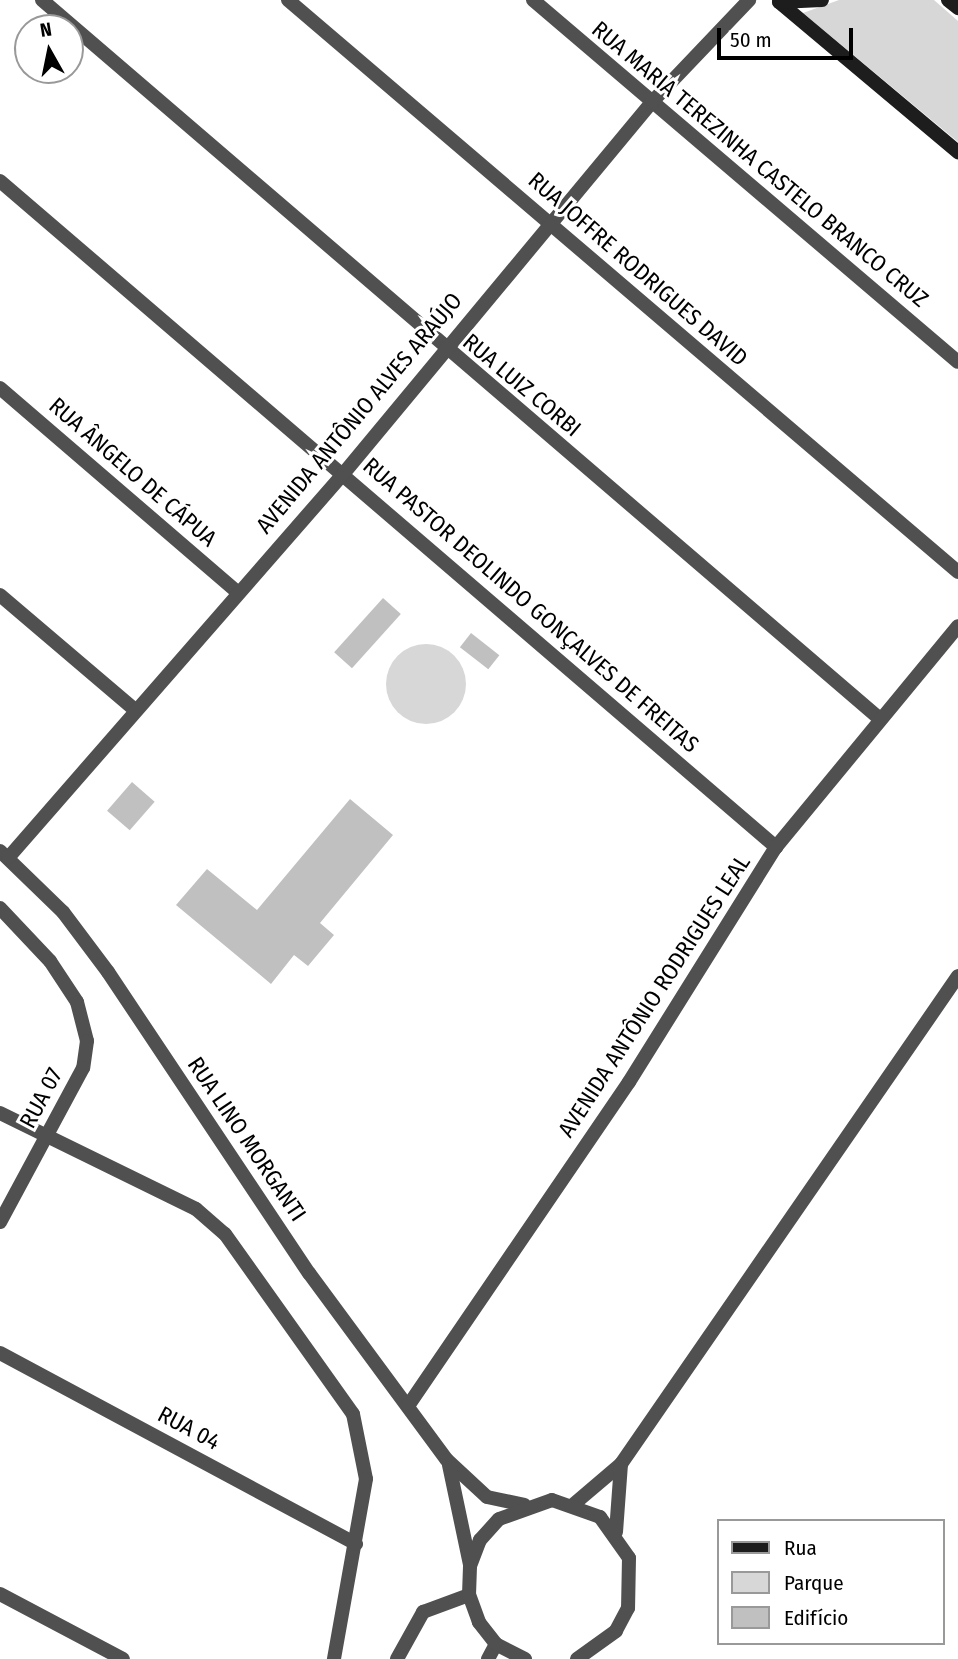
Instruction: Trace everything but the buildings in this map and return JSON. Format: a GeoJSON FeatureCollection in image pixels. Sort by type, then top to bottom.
{"type":"FeatureCollection","features":[{"type":"Feature","properties":{"kind":"street","name":"RUA LUIZ CORBI"},"geometry":{"type":"LineString","coordinates":[[42,0],[444,349],[880,719]]}},
{"type":"Feature","properties":{"kind":"street","name":"RUA JOFFRE RODRIGUES DAVID"},"geometry":{"type":"LineString","coordinates":[[288,0],[958,572]]}},
{"type":"Feature","properties":{"kind":"street","name":"RUA MARIA TEREZINHA CASTELO BRANCO CRUZ"},"geometry":{"type":"LineString","coordinates":[[533,0],[958,362]]}},
{"type":"Feature","properties":{"kind":"street","name":"AVENIDA ANTÔNIO ALVES ARAÚJO"},"geometry":{"type":"LineString","coordinates":[[4,855],[236,590],[344,473],[548,222],[652,102],[749,0]]}},
{"type":"Feature","properties":{"kind":"street"},"geometry":{"type":"LineString","coordinates":[[777,1],[822,0]]}},
{"type":"Feature","properties":{"kind":"street"},"geometry":{"type":"LineString","coordinates":[[948,0],[958,8]]}},
{"type":"Feature","properties":{"kind":"street"},"geometry":{"type":"LineString","coordinates":[[777,1],[958,152]]}},
{"type":"Feature","properties":{"kind":"street","name":"RUA PASTOR DEOLINDO GONÇALVES DE FREITAS"},"geometry":{"type":"LineString","coordinates":[[0,181],[344,473],[776,847]]}},
{"type":"Feature","properties":{"kind":"street","name":"RUA ÂNGELO DE CÁPUA"},"geometry":{"type":"LineString","coordinates":[[0,388],[236,590]]}},
{"type":"Feature","properties":{"kind":"street"},"geometry":{"type":"LineString","coordinates":[[0,595],[134,709]]}},
{"type":"Feature","properties":{"kind":"street","name":"AVENIDA ANTÔNIO RODRIGUES LEAL"},"geometry":{"type":"LineString","coordinates":[[408,1406],[629,1082],[776,847],[958,626]]}},
{"type":"Feature","properties":{"kind":"street","name":"RUA LINO MORGANTI"},"geometry":{"type":"LineString","coordinates":[[4,855],[63,912],[108,972],[309,1273],[447,1460]]}},
{"type":"Feature","properties":{"kind":"street","name":"RUA 07"},"geometry":{"type":"LineString","coordinates":[[0,908],[50,961],[86,1028],[83,1068],[0,1222]]}},
{"type":"Feature","properties":{"kind":"street"},"geometry":{"type":"LineString","coordinates":[[574,1504],[621,1464],[958,976]]}},
{"type":"Feature","properties":{"kind":"street"},"geometry":{"type":"LineString","coordinates":[[0,1113],[196,1209],[225,1234],[352,1413],[365,1457],[356,1544],[334,1659]]}},
{"type":"Feature","properties":{"kind":"street","name":"RUA 04"},"geometry":{"type":"LineString","coordinates":[[0,1353],[356,1544]]}},
{"type":"Feature","properties":{"kind":"street"},"geometry":{"type":"LineString","coordinates":[[447,1460],[487,1497],[524,1505],[574,1504],[615,1532]]}},
{"type":"Feature","properties":{"kind":"street"},"geometry":{"type":"LineString","coordinates":[[447,1460],[470,1566],[469,1595],[504,1650],[525,1659]]}},
{"type":"Feature","properties":{"kind":"street"},"geometry":{"type":"LineString","coordinates":[[577,1659],[594,1654],[622,1620],[633,1583],[615,1532],[621,1464]]}},
{"type":"Feature","properties":{"kind":"street"},"geometry":{"type":"LineString","coordinates":[[470,1566],[480,1540],[499,1518],[524,1505]]}},
{"type":"Feature","properties":{"kind":"street"},"geometry":{"type":"LineString","coordinates":[[0,1594],[123,1659]]}},
{"type":"Feature","properties":{"kind":"street"},"geometry":{"type":"LineString","coordinates":[[397,1659],[423,1612],[469,1595]]}},
{"type":"Feature","properties":{"kind":"street"},"geometry":{"type":"LineString","coordinates":[[488,1659],[504,1650]]}},
{"type":"Feature","properties":{"kind":"green space"},"geometry":{"type":"Polygon","coordinates":[[[839,0],[934,0],[958,21],[958,142],[803,13],[839,0]]]}},
{"type":"Feature","properties":{"kind":"green space"},"geometry":{"type":"Polygon","coordinates":[[[426,644],[441,647],[454,656],[463,669],[466,684],[463,699],[454,712],[441,721],[426,724],[411,721],[398,712],[389,699],[386,684],[389,669],[398,656],[411,647],[426,644]]]}}]}
